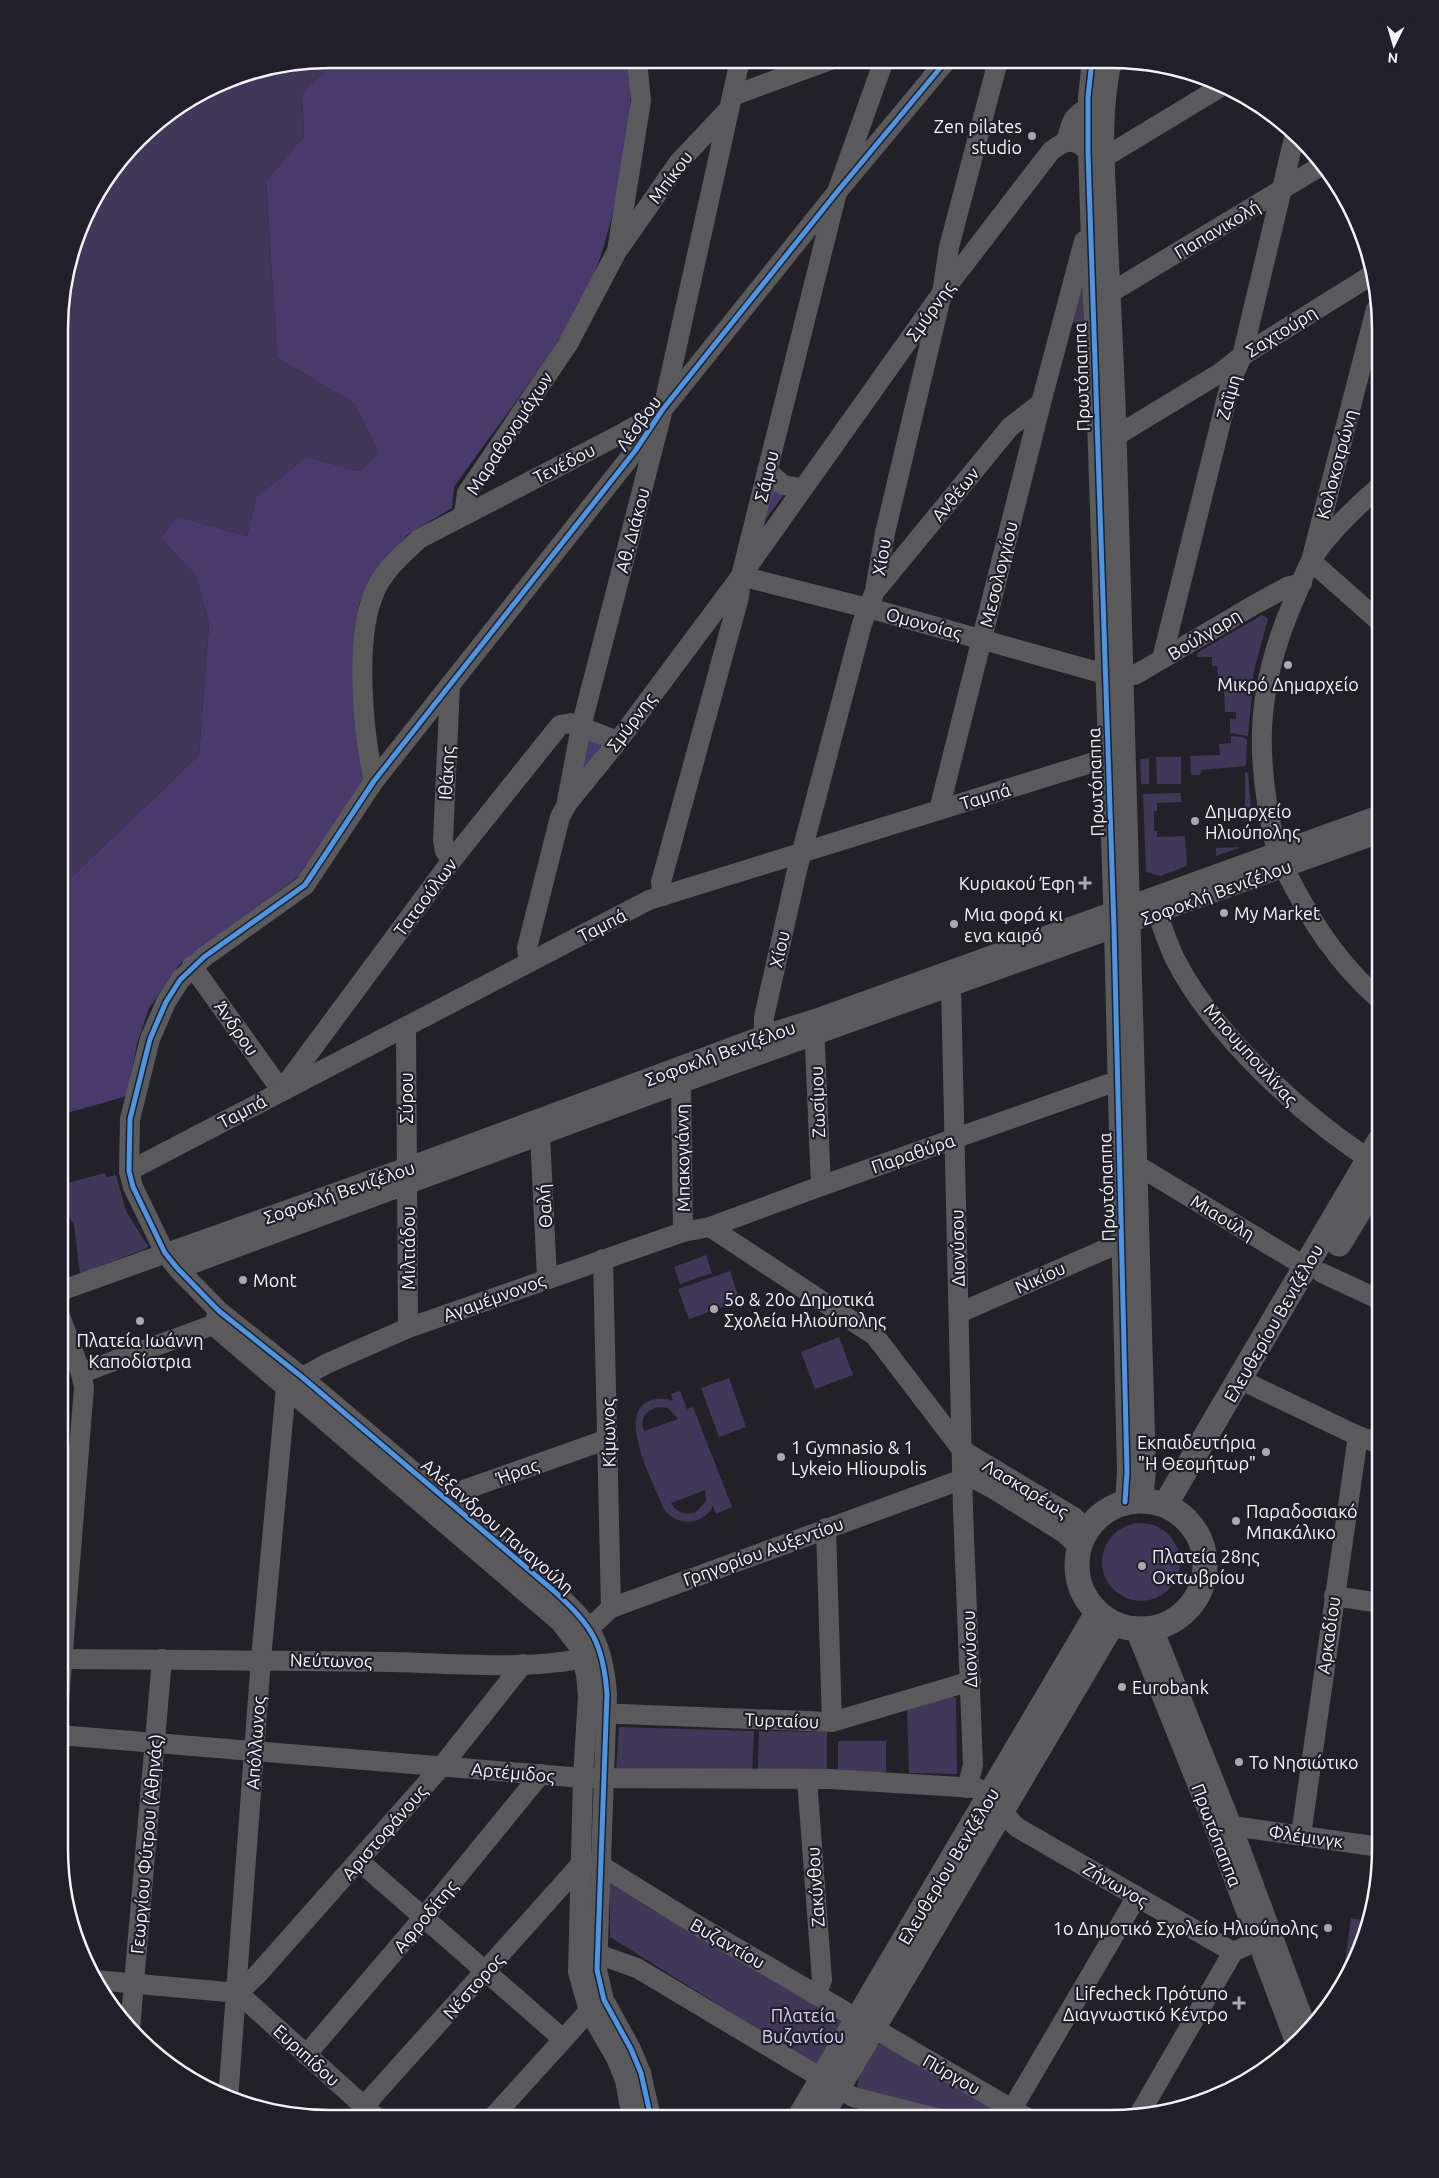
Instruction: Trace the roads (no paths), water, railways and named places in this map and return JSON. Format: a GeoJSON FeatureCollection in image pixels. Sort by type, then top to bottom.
{"type":"FeatureCollection","features":[{"type":"Feature","properties":{"kind":"main road","name":"Ελευθερίου Βενιζέλου"},"geometry":{"type":"LineString","coordinates":[[1153,1505],[1247,1383],[1372,1169]]}},
{"type":"Feature","properties":{"kind":"main road"},"geometry":{"type":"LineString","coordinates":[[1153,1505],[1193,1527],[1202,1544],[1206,1562],[1204,1580],[1197,1597],[1186,1612],[1171,1622],[1125,1624],[1086,1599],[1078,1583],[1076,1565],[1082,1538],[1097,1518],[1110,1508],[1153,1505]]}},
{"type":"Feature","properties":{"kind":"main road","name":"Ελευθερίου Βενιζέλου"},"geometry":{"type":"LineString","coordinates":[[806,2110],[830,2084],[866,2024],[986,1799],[1125,1624]]}},
{"type":"Feature","properties":{"kind":"main road","name":"Ελευθερίου Βενιζέλου"},"geometry":{"type":"LineString","coordinates":[[822,2110],[830,2084]]}},
{"type":"Feature","properties":{"kind":"street","name":"Μαραθονομάχων"},"geometry":{"type":"LineString","coordinates":[[374,781],[369,757],[363,668],[366,617],[375,591],[393,564],[419,539],[464,514],[466,493],[568,344],[617,250],[641,101],[638,67]]}},
{"type":"Feature","properties":{"kind":"street","name":"Αθ. Διάκου"},"geometry":{"type":"LineString","coordinates":[[529,962],[528,943],[560,817],[566,806],[581,727],[663,409],[738,67]]}},
{"type":"Feature","properties":{"kind":"street","name":"Μπίκου"},"geometry":{"type":"LineString","coordinates":[[617,250],[679,162],[730,103],[814,67]]}},
{"type":"Feature","properties":{"kind":"street","name":"Σάμου"},"geometry":{"type":"LineString","coordinates":[[664,896],[661,882],[739,598],[741,576],[837,192],[882,67]]}},
{"type":"Feature","properties":{"kind":"street","name":"Λέσβου"},"geometry":{"type":"LineString","coordinates":[[192,966],[305,885],[374,781],[635,451],[663,409],[940,67]]}},
{"type":"Feature","properties":{"kind":"street","name":"Χίου"},"geometry":{"type":"LineString","coordinates":[[767,1043],[764,1017],[802,853],[862,624],[872,600],[885,533],[942,293],[951,242],[996,67]]}},
{"type":"Feature","properties":{"kind":"street","name":"Πρωτόπαππα"},"geometry":{"type":"LineString","coordinates":[[1091,67],[1087,108],[1097,155],[1110,293],[1116,436],[1114,675],[1107,758],[1122,917],[1140,1167],[1146,1471],[1153,1505]]}},
{"type":"Feature","properties":{"kind":"street","name":"Πρωτόπαππα"},"geometry":{"type":"LineString","coordinates":[[1111,67],[1097,155],[1090,218],[1094,339],[1114,675],[1122,917],[1117,1081],[1127,1472],[1153,1505]]}},
{"type":"Feature","properties":{"kind":"street"},"geometry":{"type":"LineString","coordinates":[[1087,108],[1073,118],[1066,141],[1071,140],[1097,155],[1216,89]]}},
{"type":"Feature","properties":{"kind":"street","name":"Σμύρνης"},"geometry":{"type":"LineString","coordinates":[[566,806],[618,742],[694,636],[741,576],[801,488],[942,293],[1051,151],[1066,141]]}},
{"type":"Feature","properties":{"kind":"street","name":"Ζαΐμη"},"geometry":{"type":"LineString","coordinates":[[1162,659],[1231,381],[1242,356],[1293,142]]}},
{"type":"Feature","properties":{"kind":"street","name":"Παπανικολή"},"geometry":{"type":"LineString","coordinates":[[1110,293],[1317,168]]}},
{"type":"Feature","properties":{"kind":"street","name":"Μεσολογγίου"},"geometry":{"type":"LineString","coordinates":[[940,810],[1041,403],[1090,218]]}},
{"type":"Feature","properties":{"kind":"street","name":"Σαχτούρη"},"geometry":{"type":"LineString","coordinates":[[1116,436],[1366,278]]}},
{"type":"Feature","properties":{"kind":"street","name":"Κολοκοτρώνη"},"geometry":{"type":"LineString","coordinates":[[1311,561],[1372,325]]}},
{"type":"Feature","properties":{"kind":"street"},"geometry":{"type":"LineString","coordinates":[[1059,340],[1068,330],[1076,328],[1086,332],[1094,339]]}},
{"type":"Feature","properties":{"kind":"street","name":"Ανθέων"},"geometry":{"type":"LineString","coordinates":[[872,600],[1010,426],[1041,403]]}},
{"type":"Feature","properties":{"kind":"street","name":"Τενέδου"},"geometry":{"type":"LineString","coordinates":[[464,514],[623,433],[663,409]]}},
{"type":"Feature","properties":{"kind":"street"},"geometry":{"type":"LineString","coordinates":[[767,471],[783,485],[801,488]]}},
{"type":"Feature","properties":{"kind":"street"},"geometry":{"type":"LineString","coordinates":[[1372,493],[1352,511],[1311,561],[1282,628],[1268,676],[1263,712],[1262,764],[1266,808],[1281,860],[1315,926],[1341,960],[1372,992]]}},
{"type":"Feature","properties":{"kind":"street"},"geometry":{"type":"LineString","coordinates":[[1327,497],[1352,511]]}},
{"type":"Feature","properties":{"kind":"street"},"geometry":{"type":"LineString","coordinates":[[1311,561],[1372,615]]}},
{"type":"Feature","properties":{"kind":"street","name":"Ομονοίας"},"geometry":{"type":"LineString","coordinates":[[741,576],[872,600],[982,639],[1114,675]]}},
{"type":"Feature","properties":{"kind":"street","name":"Βούλγαρη"},"geometry":{"type":"LineString","coordinates":[[1114,675],[1135,675],[1254,605],[1287,587],[1302,583]]}},
{"type":"Feature","properties":{"kind":"street"},"geometry":{"type":"LineString","coordinates":[[694,636],[715,641],[724,649]]}},
{"type":"Feature","properties":{"kind":"street","name":"Ιθάκης"},"geometry":{"type":"LineString","coordinates":[[450,684],[443,840],[445,851],[452,860]]}},
{"type":"Feature","properties":{"kind":"street","name":"Ταταούλων"},"geometry":{"type":"LineString","coordinates":[[281,1090],[452,860],[560,725],[571,723],[581,727]]}},
{"type":"Feature","properties":{"kind":"street"},"geometry":{"type":"LineString","coordinates":[[581,727],[618,742]]}},
{"type":"Feature","properties":{"kind":"street","name":"Ταμπά"},"geometry":{"type":"LineString","coordinates":[[129,1171],[281,1090],[406,1028],[649,900],[1107,758]]}},
{"type":"Feature","properties":{"kind":"street","name":"Σοφοκλή Βενιζέλου"},"geometry":{"type":"LineString","coordinates":[[815,1027],[951,986],[1122,917],[1157,913],[1372,819]]}},
{"type":"Feature","properties":{"kind":"street","name":"Σοφοκλή Βενιζέλου"},"geometry":{"type":"LineString","coordinates":[[178,1269],[406,1175],[767,1043],[1281,860],[1372,835]]}},
{"type":"Feature","properties":{"kind":"street","name":"Μπουμπουλίνας"},"geometry":{"type":"LineString","coordinates":[[1157,913],[1175,959],[1197,994],[1225,1030],[1291,1100],[1324,1129],[1372,1157]]}},
{"type":"Feature","properties":{"kind":"street","name":"Άνδρου"},"geometry":{"type":"LineString","coordinates":[[192,966],[281,1090]]}},
{"type":"Feature","properties":{"kind":"street","name":"Αλέξανδρου Παναγούλη"},"geometry":{"type":"LineString","coordinates":[[192,966],[180,980],[166,1002],[150,1039],[130,1119],[129,1171],[132,1187],[165,1253],[216,1318],[438,1504],[560,1622],[580,1631],[592,1656],[586,1675],[597,1713],[590,1864],[578,1972],[589,2011],[616,2058],[625,2080],[631,2110]]}},
{"type":"Feature","properties":{"kind":"street","name":"Διονύσου"},"geometry":{"type":"LineString","coordinates":[[951,986],[962,1450],[971,1681],[972,1765],[986,1799]]}},
{"type":"Feature","properties":{"kind":"street","name":"Ζωσίμου"},"geometry":{"type":"LineString","coordinates":[[815,1027],[820,1186]]}},
{"type":"Feature","properties":{"kind":"street","name":"Σύρου"},"geometry":{"type":"LineString","coordinates":[[406,1028],[406,1175]]}},
{"type":"Feature","properties":{"kind":"street","name":"Σοφοκλή Βενιζέλου"},"geometry":{"type":"LineString","coordinates":[[67,1291],[165,1253],[540,1134],[680,1083],[767,1043]]}},
{"type":"Feature","properties":{"kind":"street","name":"Παραθύρα"},"geometry":{"type":"LineString","coordinates":[[710,1227],[1117,1081]]}},
{"type":"Feature","properties":{"kind":"street","name":"Μπακογιάννη"},"geometry":{"type":"LineString","coordinates":[[680,1083],[683,1232]]}},
{"type":"Feature","properties":{"kind":"street","name":"Θαλή"},"geometry":{"type":"LineString","coordinates":[[540,1134],[547,1278]]}},
{"type":"Feature","properties":{"kind":"street","name":"Μιαούλη"},"geometry":{"type":"LineString","coordinates":[[1140,1167],[1314,1270],[1372,1296]]}},
{"type":"Feature","properties":{"kind":"street","name":"Μιλτιάδου"},"geometry":{"type":"LineString","coordinates":[[406,1175],[408,1328]]}},
{"type":"Feature","properties":{"kind":"street"},"geometry":{"type":"LineString","coordinates":[[710,1227],[875,1336],[962,1450]]}},
{"type":"Feature","properties":{"kind":"street","name":"Αγαμέμνονος"},"geometry":{"type":"LineString","coordinates":[[294,1382],[408,1328],[683,1232],[710,1227]]}},
{"type":"Feature","properties":{"kind":"street","name":"Νικίου"},"geometry":{"type":"LineString","coordinates":[[959,1313],[1122,1242]]}},
{"type":"Feature","properties":{"kind":"street","name":"Κίμωνος"},"geometry":{"type":"LineString","coordinates":[[603,1259],[611,1608]]}},
{"type":"Feature","properties":{"kind":"street"},"geometry":{"type":"LineString","coordinates":[[82,1374],[216,1318]]}},
{"type":"Feature","properties":{"kind":"street"},"geometry":{"type":"LineString","coordinates":[[67,1334],[82,1374],[84,1387],[67,1588]]}},
{"type":"Feature","properties":{"kind":"street","name":"Απόλλωνος"},"geometry":{"type":"LineString","coordinates":[[229,2091],[238,1993],[261,1659],[294,1382]]}},
{"type":"Feature","properties":{"kind":"street"},"geometry":{"type":"LineString","coordinates":[[1247,1383],[1372,1441]]}},
{"type":"Feature","properties":{"kind":"street","name":"Αρκαδίου"},"geometry":{"type":"LineString","coordinates":[[1301,1835],[1358,1436]]}},
{"type":"Feature","properties":{"kind":"street","name":"Ήρας"},"geometry":{"type":"LineString","coordinates":[[438,1504],[608,1439]]}},
{"type":"Feature","properties":{"kind":"street","name":"Λασκαρέως"},"geometry":{"type":"LineString","coordinates":[[962,1450],[1074,1517],[1082,1538]]}},
{"type":"Feature","properties":{"kind":"street","name":"Λασκαρέως"},"geometry":{"type":"LineString","coordinates":[[963,1479],[971,1477],[1064,1532],[1082,1538]]}},
{"type":"Feature","properties":{"kind":"street","name":"Γρηγορίου Αυξεντίου"},"geometry":{"type":"LineString","coordinates":[[580,1631],[611,1608],[963,1479]]}},
{"type":"Feature","properties":{"kind":"street"},"geometry":{"type":"LineString","coordinates":[[964,1510],[997,1491]]}},
{"type":"Feature","properties":{"kind":"street"},"geometry":{"type":"LineString","coordinates":[[826,1528],[832,1722]]}},
{"type":"Feature","properties":{"kind":"street"},"geometry":{"type":"LineString","coordinates":[[1334,1596],[1372,1602]]}},
{"type":"Feature","properties":{"kind":"street","name":"Πρωτόπαππα"},"geometry":{"type":"LineString","coordinates":[[1125,1624],[1232,1826],[1293,2036]]}},
{"type":"Feature","properties":{"kind":"street","name":"Πρωτόπαππα"},"geometry":{"type":"LineString","coordinates":[[1125,1624],[1305,2024]]}},
{"type":"Feature","properties":{"kind":"street","name":"Νεύτωνος"},"geometry":{"type":"LineString","coordinates":[[67,1659],[261,1659],[523,1664],[567,1663],[592,1656]]}},
{"type":"Feature","properties":{"kind":"street","name":"Γεωργίου Φύτρου (Αθηνάς)"},"geometry":{"type":"LineString","coordinates":[[131,2020],[162,1659]]}},
{"type":"Feature","properties":{"kind":"street","name":"Αριστοφάνους"},"geometry":{"type":"LineString","coordinates":[[238,1993],[257,1975],[442,1766],[523,1664]]}},
{"type":"Feature","properties":{"kind":"street","name":"Τυρταίου"},"geometry":{"type":"LineString","coordinates":[[597,1713],[832,1722],[971,1681]]}},
{"type":"Feature","properties":{"kind":"street","name":"Αρτέμιδος"},"geometry":{"type":"LineString","coordinates":[[67,1736],[593,1778],[807,1779],[954,1785],[986,1799]]}},
{"type":"Feature","properties":{"kind":"street","name":"Αφροδίτης"},"geometry":{"type":"LineString","coordinates":[[306,2055],[424,1917],[541,1774]]}},
{"type":"Feature","properties":{"kind":"street","name":"Ζακύνθου"},"geometry":{"type":"LineString","coordinates":[[807,1779],[822,1980],[816,1995]]}},
{"type":"Feature","properties":{"kind":"street","name":"Ζήνωνος"},"geometry":{"type":"LineString","coordinates":[[986,1799],[1018,1828],[1233,1952]]}},
{"type":"Feature","properties":{"kind":"street","name":"Φλέμινγκ"},"geometry":{"type":"LineString","coordinates":[[1232,1826],[1372,1846]]}},
{"type":"Feature","properties":{"kind":"street"},"geometry":{"type":"LineString","coordinates":[[358,1860],[562,2039]]}},
{"type":"Feature","properties":{"kind":"street","name":"Αλέξανδρου Παναγούλη"},"geometry":{"type":"LineString","coordinates":[[590,1864],[597,1970],[604,2000],[631,2049],[641,2073],[650,2110]]}},
{"type":"Feature","properties":{"kind":"street","name":"Νέστορος"},"geometry":{"type":"LineString","coordinates":[[372,2110],[487,1972],[590,1864]]}},
{"type":"Feature","properties":{"kind":"street","name":"Βυζαντίου"},"geometry":{"type":"LineString","coordinates":[[590,1864],[866,2024]]}},
{"type":"Feature","properties":{"kind":"street"},"geometry":{"type":"LineString","coordinates":[[1012,2109],[1137,1896]]}},
{"type":"Feature","properties":{"kind":"street"},"geometry":{"type":"LineString","coordinates":[[1143,2108],[1233,1952],[1265,1937]]}},
{"type":"Feature","properties":{"kind":"street"},"geometry":{"type":"LineString","coordinates":[[597,1954],[637,1968],[853,2097],[904,2110]]}},
{"type":"Feature","properties":{"kind":"street"},"geometry":{"type":"LineString","coordinates":[[102,1981],[238,1993]]}},
{"type":"Feature","properties":{"kind":"street","name":"Ευριπίδου"},"geometry":{"type":"LineString","coordinates":[[238,1993],[368,2110]]}},
{"type":"Feature","properties":{"kind":"street"},"geometry":{"type":"LineString","coordinates":[[499,2110],[589,2011]]}},
{"type":"Feature","properties":{"kind":"street","name":"Πύργου"},"geometry":{"type":"LineString","coordinates":[[866,2024],[1012,2109]]}},
{"type":"Feature","properties":{"kind":"place","name":"Zen pilates studio"},"geometry":{"type":"Point","coordinates":[1032,136]}},
{"type":"Feature","properties":{"kind":"place","name":"Μικρό Δημαρχείο"},"geometry":{"type":"Point","coordinates":[1288,665]}},
{"type":"Feature","properties":{"kind":"place","name":"Δημαρχείο Ηλιούπολης"},"geometry":{"type":"Point","coordinates":[1195,821]}},
{"type":"Feature","properties":{"kind":"place","name":"Κυριακού Έφη"},"geometry":{"type":"Point","coordinates":[1085,883]}},
{"type":"Feature","properties":{"kind":"place","name":"My Market"},"geometry":{"type":"Point","coordinates":[1224,913]}},
{"type":"Feature","properties":{"kind":"place","name":"Μια φορά κι ενα καιρό"},"geometry":{"type":"Point","coordinates":[954,924]}},
{"type":"Feature","properties":{"kind":"place","name":"Mont"},"geometry":{"type":"Point","coordinates":[243,1280]}},
{"type":"Feature","properties":{"kind":"place","name":"5ο & 20ο Δημοτικά Σχολεία Ηλιούπολης"},"geometry":{"type":"Point","coordinates":[714,1309]}},
{"type":"Feature","properties":{"kind":"place","name":"Πλατεία Ιωάννη Καποδίστρια"},"geometry":{"type":"Point","coordinates":[140,1321]}},
{"type":"Feature","properties":{"kind":"place","name":"Εκπαιδευτήρια \"Η Θεομήτωρ\""},"geometry":{"type":"Point","coordinates":[1266,1452]}},
{"type":"Feature","properties":{"kind":"place","name":"1 Gymnasio & 1 Lykeio Hlioupolis"},"geometry":{"type":"Point","coordinates":[781,1457]}},
{"type":"Feature","properties":{"kind":"place","name":"Παραδοσιακό Μπακάλικο"},"geometry":{"type":"Point","coordinates":[1236,1521]}},
{"type":"Feature","properties":{"kind":"place","name":"Πλατεία 28ης Οκτωβρίου"},"geometry":{"type":"Point","coordinates":[1142,1566]}},
{"type":"Feature","properties":{"kind":"place","name":"Eurobank"},"geometry":{"type":"Point","coordinates":[1122,1687]}},
{"type":"Feature","properties":{"kind":"place","name":"Το Νησιώτικο"},"geometry":{"type":"Point","coordinates":[1239,1762]}},
{"type":"Feature","properties":{"kind":"place","name":"1ο Δημοτικό Σχολείο Ηλιούπολης"},"geometry":{"type":"Point","coordinates":[1328,1928]}},
{"type":"Feature","properties":{"kind":"place","name":"Lifecheck Πρότυπο Διαγνωστικό Κέντρο"},"geometry":{"type":"Point","coordinates":[1239,2003]}},
{"type":"Feature","properties":{"kind":"park label","name":"Πλατεία Βυζαντίου"},"geometry":{"type":"Point","coordinates":[803,2025]}}]}
